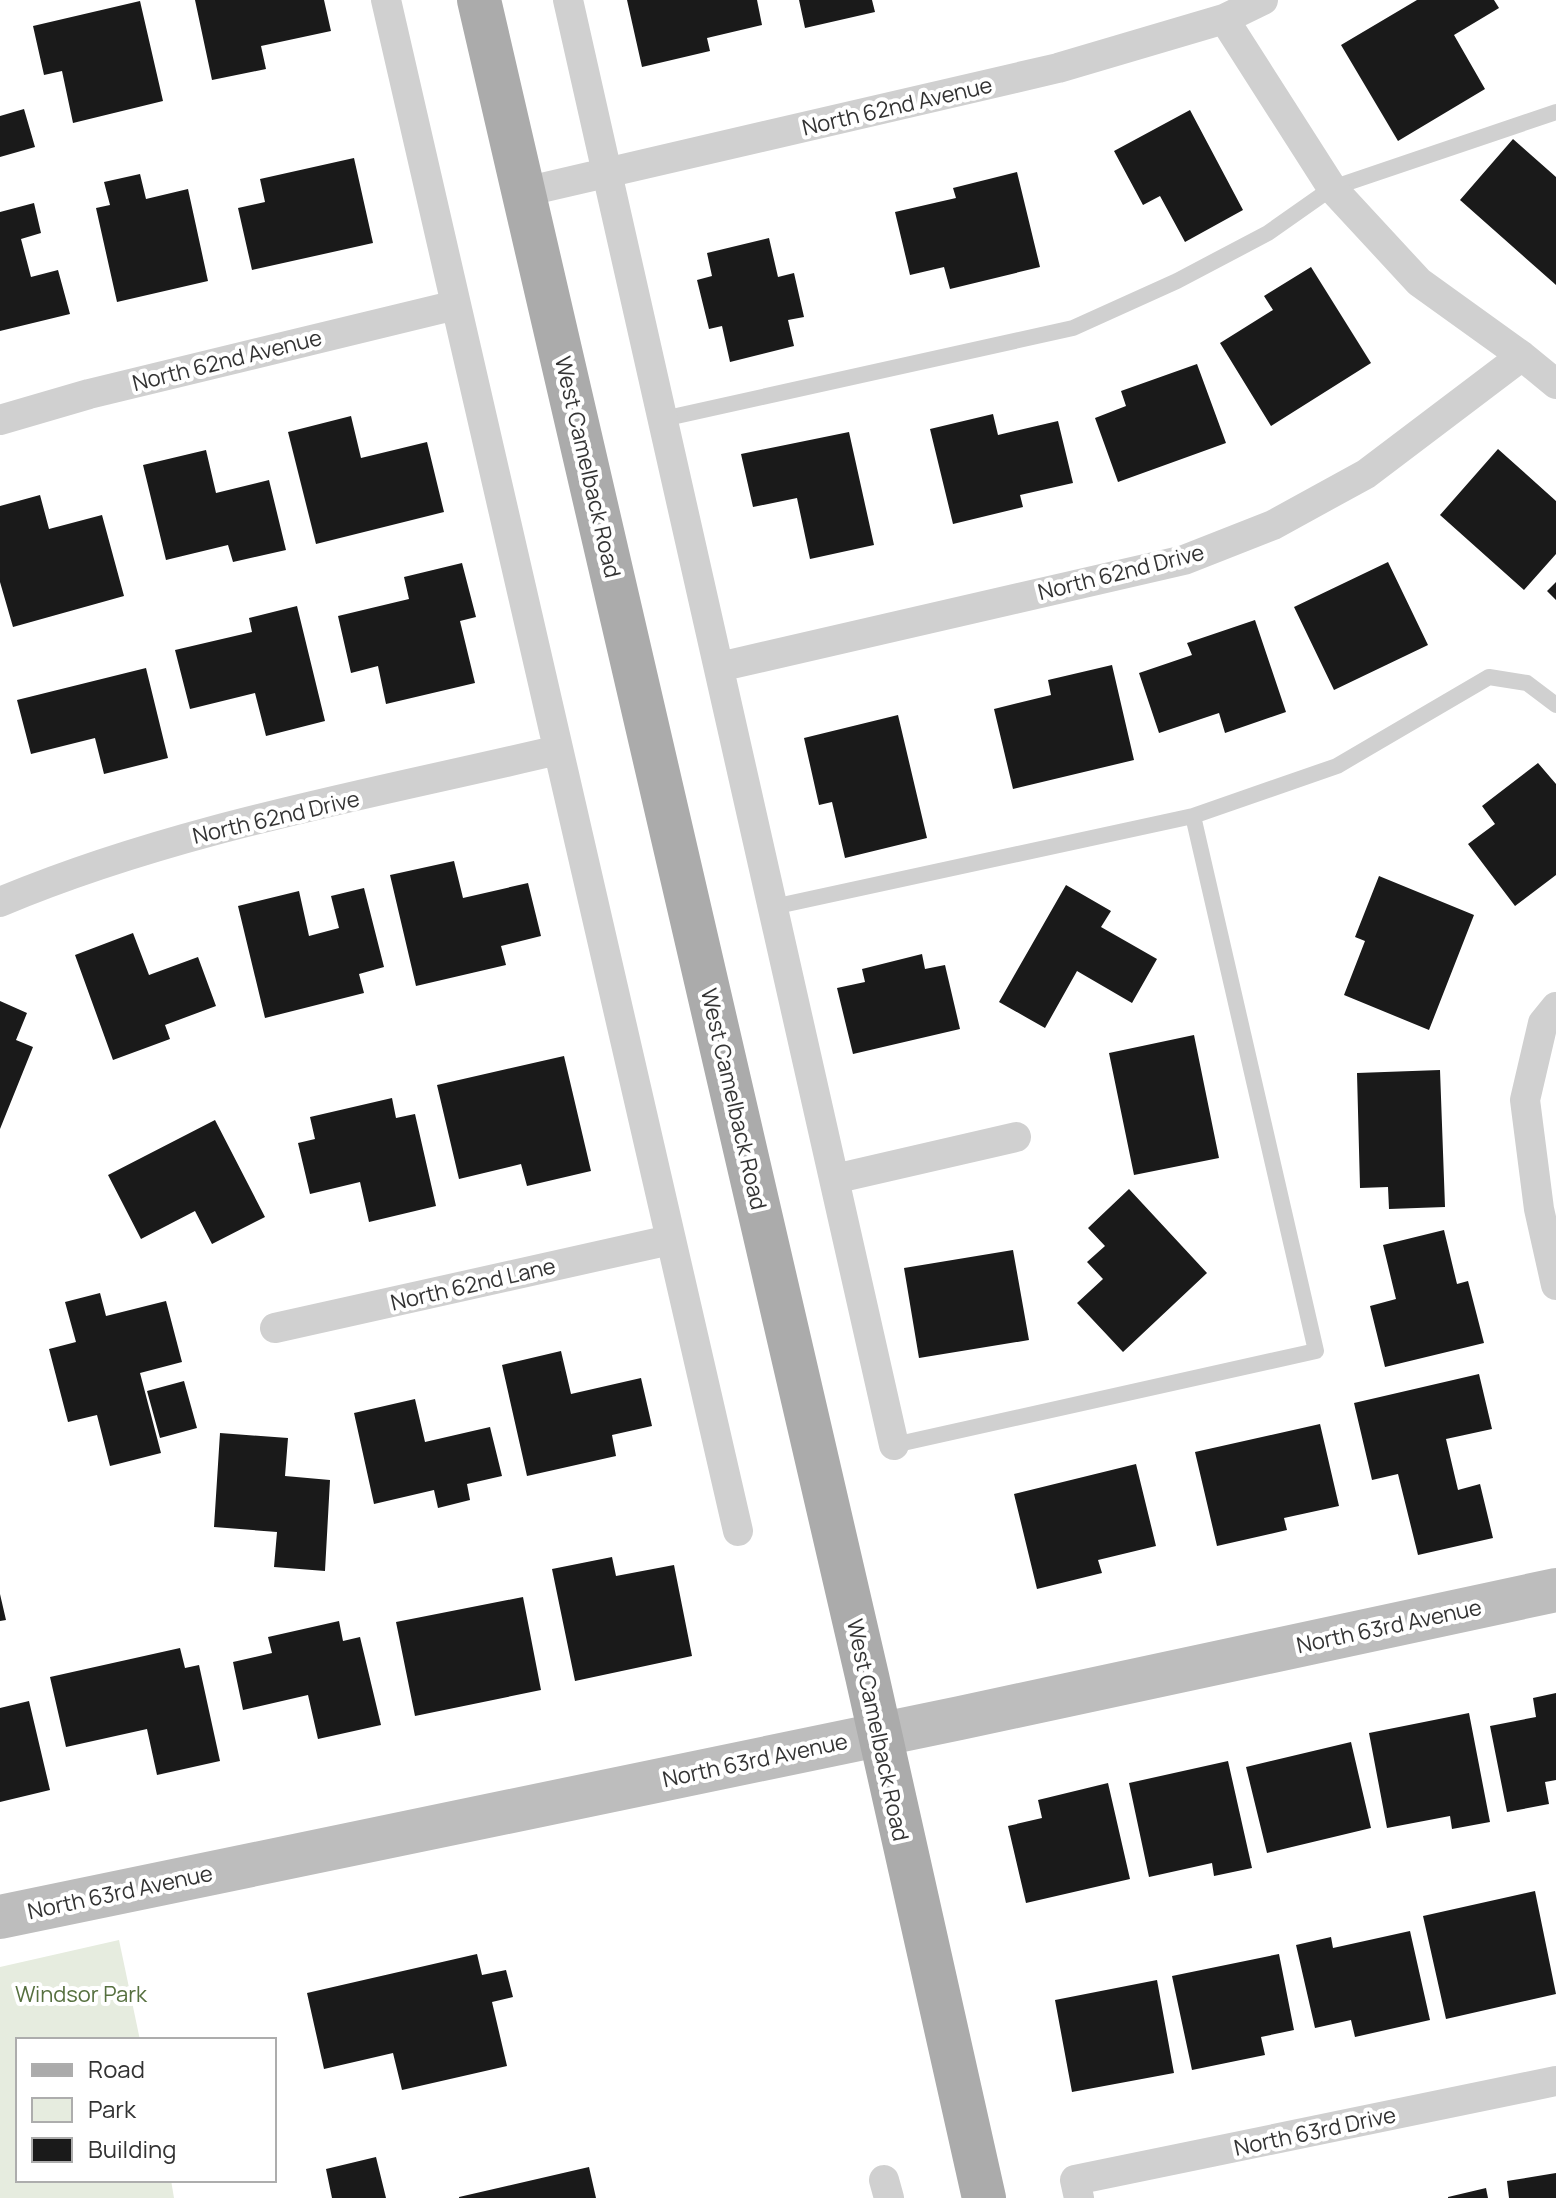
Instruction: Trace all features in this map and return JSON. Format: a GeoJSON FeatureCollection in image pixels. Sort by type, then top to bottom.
{"type":"FeatureCollection","features":[{"type":"Feature","properties":{"kind":"main road","name":"West Camelback Road"},"geometry":{"type":"LineString","coordinates":[[479,0],[880,1734],[984,2198]]}},
{"type":"Feature","properties":{"kind":"street"},"geometry":{"type":"LineString","coordinates":[[386,0],[738,1531]]}},
{"type":"Feature","properties":{"kind":"street"},"geometry":{"type":"LineString","coordinates":[[568,0],[894,1445]]}},
{"type":"Feature","properties":{"kind":"street","name":"North 62nd Avenue"},"geometry":{"type":"LineString","coordinates":[[524,192],[1058,68],[1224,19],[1263,0]]}},
{"type":"Feature","properties":{"kind":"street"},"geometry":{"type":"LineString","coordinates":[[1224,19],[1332,188],[1419,282],[1556,384]]}},
{"type":"Feature","properties":{"kind":"street","name":"North 62nd Avenue"},"geometry":{"type":"LineString","coordinates":[[0,420],[89,394],[456,305]]}},
{"type":"Feature","properties":{"kind":"street","name":"North 62nd Drive"},"geometry":{"type":"LineString","coordinates":[[719,667],[1184,560],[1273,525],[1366,474],[1522,356]]}},
{"type":"Feature","properties":{"kind":"street","name":"North 62nd Drive"},"geometry":{"type":"LineString","coordinates":[[0,902],[53,880],[193,836],[558,750]]}},
{"type":"Feature","properties":{"kind":"street"},"geometry":{"type":"LineString","coordinates":[[1556,1007],[1543,1023],[1525,1100],[1539,1209],[1556,1285]]}},
{"type":"Feature","properties":{"kind":"street"},"geometry":{"type":"LineString","coordinates":[[834,1179],[1016,1137]]}},
{"type":"Feature","properties":{"kind":"street","name":"North 62nd Lane"},"geometry":{"type":"LineString","coordinates":[[275,1328],[670,1240]]}},
{"type":"Feature","properties":{"kind":"street","name":"North 63rd Avenue"},"geometry":{"type":"LineString","coordinates":[[0,1917],[1556,1590]]}},
{"type":"Feature","properties":{"kind":"street","name":"North 63rd Drive"},"geometry":{"type":"LineString","coordinates":[[1077,2189],[1556,2081]]}},
{"type":"Feature","properties":{"kind":"lane"},"geometry":{"type":"LineString","coordinates":[[663,419],[1073,328],[1177,281],[1268,233],[1332,188],[1556,112]]}},
{"type":"Feature","properties":{"kind":"lane"},"geometry":{"type":"LineString","coordinates":[[773,907],[1193,816],[1337,766],[1489,677],[1527,683],[1556,705]]}},
{"type":"Feature","properties":{"kind":"lane"},"geometry":{"type":"LineString","coordinates":[[894,1445],[1316,1351],[1193,816]]}},
{"type":"Feature","properties":{"kind":"green space","name":"Windsor Park"},"geometry":{"type":"Polygon","coordinates":[[[119,1940],[140,2038],[16,2038],[16,2182],[171,2182],[174,2198],[0,2198],[0,1967],[119,1940]]]}},
{"type":"Feature","properties":{"kind":"building"},"geometry":{"type":"Polygon","coordinates":[[[195,0],[324,0],[331,31],[261,46],[266,69],[212,80],[195,0]]]}},
{"type":"Feature","properties":{"kind":"building"},"geometry":{"type":"Polygon","coordinates":[[[627,0],[757,0],[762,25],[707,38],[710,51],[642,67],[627,0]]]}},
{"type":"Feature","properties":{"kind":"building"},"geometry":{"type":"Polygon","coordinates":[[[799,0],[872,0],[875,12],[805,28],[799,0]]]}},
{"type":"Feature","properties":{"kind":"building"},"geometry":{"type":"Polygon","coordinates":[[[1417,0],[1494,0],[1499,8],[1454,35],[1485,89],[1398,141],[1341,45],[1417,0]]]}},
{"type":"Feature","properties":{"kind":"building"},"geometry":{"type":"Polygon","coordinates":[[[140,1],[163,101],[73,123],[62,71],[44,75],[33,26],[140,1]]]}},
{"type":"Feature","properties":{"kind":"building"},"geometry":{"type":"Polygon","coordinates":[[[24,109],[35,147],[0,157],[0,116],[24,109]]]}},
{"type":"Feature","properties":{"kind":"building"},"geometry":{"type":"Polygon","coordinates":[[[1190,110],[1243,210],[1185,242],[1160,196],[1143,205],[1114,151],[1190,110]]]}},
{"type":"Feature","properties":{"kind":"building"},"geometry":{"type":"Polygon","coordinates":[[[1513,139],[1556,177],[1556,285],[1460,200],[1513,139]]]}},
{"type":"Feature","properties":{"kind":"building"},"geometry":{"type":"Polygon","coordinates":[[[354,158],[373,243],[252,270],[238,208],[265,202],[260,179],[354,158]]]}},
{"type":"Feature","properties":{"kind":"building"},"geometry":{"type":"Polygon","coordinates":[[[1017,172],[1040,267],[950,289],[944,267],[910,275],[895,212],[956,198],[953,188],[1017,172]]]}},
{"type":"Feature","properties":{"kind":"building"},"geometry":{"type":"Polygon","coordinates":[[[140,174],[146,199],[188,189],[208,281],[117,302],[96,208],[110,205],[104,182],[140,174]]]}},
{"type":"Feature","properties":{"kind":"building"},"geometry":{"type":"Polygon","coordinates":[[[34,203],[41,233],[21,239],[31,277],[58,270],[70,314],[0,331],[0,212],[34,203]]]}},
{"type":"Feature","properties":{"kind":"building"},"geometry":{"type":"Polygon","coordinates":[[[769,238],[778,277],[794,273],[804,317],[788,320],[794,346],[730,362],[722,326],[709,329],[697,280],[712,276],[707,253],[769,238]]]}},
{"type":"Feature","properties":{"kind":"building"},"geometry":{"type":"Polygon","coordinates":[[[1311,267],[1371,363],[1271,426],[1220,343],[1273,310],[1264,296],[1311,267]]]}},
{"type":"Feature","properties":{"kind":"building"},"geometry":{"type":"Polygon","coordinates":[[[1197,364],[1226,443],[1118,482],[1095,418],[1126,406],[1121,391],[1197,364]]]}},
{"type":"Feature","properties":{"kind":"building"},"geometry":{"type":"Polygon","coordinates":[[[993,414],[998,435],[1058,421],[1073,483],[1020,495],[1023,507],[953,524],[930,429],[993,414]]]}},
{"type":"Feature","properties":{"kind":"building"},"geometry":{"type":"Polygon","coordinates":[[[351,416],[361,458],[427,442],[444,512],[316,544],[288,432],[351,416]]]}},
{"type":"Feature","properties":{"kind":"building"},"geometry":{"type":"Polygon","coordinates":[[[849,432],[874,545],[810,559],[797,498],[753,507],[741,454],[849,432]]]}},
{"type":"Feature","properties":{"kind":"building"},"geometry":{"type":"Polygon","coordinates":[[[1498,449],[1556,501],[1556,554],[1524,590],[1440,515],[1498,449]]]}},
{"type":"Feature","properties":{"kind":"building"},"geometry":{"type":"Polygon","coordinates":[[[206,450],[216,493],[269,480],[286,550],[233,562],[228,545],[166,560],[143,465],[206,450]]]}},
{"type":"Feature","properties":{"kind":"building"},"geometry":{"type":"Polygon","coordinates":[[[40,495],[49,529],[102,515],[124,596],[13,627],[0,582],[0,506],[40,495]]]}},
{"type":"Feature","properties":{"kind":"building"},"geometry":{"type":"Polygon","coordinates":[[[1388,562],[1428,645],[1334,690],[1294,607],[1388,562]]]}},
{"type":"Feature","properties":{"kind":"building"},"geometry":{"type":"Polygon","coordinates":[[[462,563],[476,617],[460,621],[475,683],[386,704],[378,666],[351,673],[338,616],[409,599],[404,577],[462,563]]]}},
{"type":"Feature","properties":{"kind":"building"},"geometry":{"type":"Polygon","coordinates":[[[1556,582],[1556,600],[1547,591],[1556,582]]]}},
{"type":"Feature","properties":{"kind":"building"},"geometry":{"type":"Polygon","coordinates":[[[297,606],[325,721],[266,736],[255,693],[190,709],[175,650],[252,632],[249,618],[297,606]]]}},
{"type":"Feature","properties":{"kind":"building"},"geometry":{"type":"Polygon","coordinates":[[[1255,620],[1286,712],[1225,733],[1219,713],[1159,733],[1139,673],[1192,655],[1187,643],[1255,620]]]}},
{"type":"Feature","properties":{"kind":"building"},"geometry":{"type":"Polygon","coordinates":[[[1112,665],[1134,760],[1013,789],[994,709],[1051,695],[1048,680],[1112,665]]]}},
{"type":"Feature","properties":{"kind":"building"},"geometry":{"type":"Polygon","coordinates":[[[146,668],[168,758],[104,774],[95,738],[31,754],[17,700],[146,668]]]}},
{"type":"Feature","properties":{"kind":"building"},"geometry":{"type":"Polygon","coordinates":[[[898,715],[927,838],[845,858],[832,802],[819,805],[804,738],[898,715]]]}},
{"type":"Feature","properties":{"kind":"building"},"geometry":{"type":"Polygon","coordinates":[[[1538,763],[1556,784],[1556,875],[1515,906],[1468,844],[1495,824],[1482,806],[1538,763]]]}},
{"type":"Feature","properties":{"kind":"building"},"geometry":{"type":"Polygon","coordinates":[[[454,861],[463,898],[528,883],[541,936],[501,946],[506,965],[416,986],[390,875],[454,861]]]}},
{"type":"Feature","properties":{"kind":"building"},"geometry":{"type":"Polygon","coordinates":[[[1379,876],[1474,915],[1429,1030],[1344,995],[1365,941],[1355,937],[1379,876]]]}},
{"type":"Feature","properties":{"kind":"building"},"geometry":{"type":"Polygon","coordinates":[[[1066,885],[1111,911],[1101,927],[1157,959],[1132,1003],[1077,971],[1045,1028],[999,1002],[1066,885]]]}},
{"type":"Feature","properties":{"kind":"building"},"geometry":{"type":"Polygon","coordinates":[[[364,888],[384,967],[359,974],[364,993],[265,1018],[238,906],[299,891],[309,936],[339,928],[331,896],[364,888]]]}},
{"type":"Feature","properties":{"kind":"building"},"geometry":{"type":"Polygon","coordinates":[[[133,933],[149,975],[198,957],[216,1006],[165,1025],[170,1039],[113,1060],[75,955],[133,933]]]}},
{"type":"Feature","properties":{"kind":"building"},"geometry":{"type":"Polygon","coordinates":[[[922,954],[925,969],[945,965],[960,1029],[853,1054],[837,988],[865,982],[862,969],[922,954]]]}},
{"type":"Feature","properties":{"kind":"building"},"geometry":{"type":"Polygon","coordinates":[[[0,1001],[27,1013],[16,1040],[33,1047],[0,1129],[0,1001]]]}},
{"type":"Feature","properties":{"kind":"building"},"geometry":{"type":"Polygon","coordinates":[[[1194,1035],[1219,1158],[1134,1175],[1109,1053],[1194,1035]]]}},
{"type":"Feature","properties":{"kind":"building"},"geometry":{"type":"Polygon","coordinates":[[[564,1056],[591,1171],[527,1186],[521,1164],[459,1179],[437,1085],[564,1056]]]}},
{"type":"Feature","properties":{"kind":"building"},"geometry":{"type":"Polygon","coordinates":[[[1440,1070],[1445,1207],[1389,1209],[1388,1187],[1360,1188],[1357,1073],[1440,1070]]]}},
{"type":"Feature","properties":{"kind":"building"},"geometry":{"type":"Polygon","coordinates":[[[392,1098],[396,1118],[415,1114],[436,1206],[369,1222],[360,1182],[310,1194],[298,1143],[315,1139],[310,1117],[392,1098]]]}},
{"type":"Feature","properties":{"kind":"building"},"geometry":{"type":"Polygon","coordinates":[[[215,1120],[265,1217],[212,1244],[195,1211],[141,1239],[108,1175],[215,1120]]]}},
{"type":"Feature","properties":{"kind":"building"},"geometry":{"type":"Polygon","coordinates":[[[1129,1189],[1207,1273],[1123,1352],[1077,1303],[1103,1279],[1087,1262],[1105,1246],[1088,1228],[1129,1189]]]}},
{"type":"Feature","properties":{"kind":"building"},"geometry":{"type":"Polygon","coordinates":[[[1444,1230],[1457,1284],[1468,1281],[1484,1343],[1385,1367],[1370,1306],[1396,1299],[1383,1245],[1444,1230]]]}},
{"type":"Feature","properties":{"kind":"building"},"geometry":{"type":"Polygon","coordinates":[[[1013,1250],[1029,1340],[919,1358],[904,1268],[1013,1250]]]}},
{"type":"Feature","properties":{"kind":"building"},"geometry":{"type":"Polygon","coordinates":[[[100,1293],[106,1316],[166,1301],[182,1362],[140,1373],[161,1453],[110,1466],[97,1415],[68,1422],[49,1349],[76,1342],[65,1302],[100,1293]]]}},
{"type":"Feature","properties":{"kind":"building"},"geometry":{"type":"Polygon","coordinates":[[[561,1351],[571,1394],[641,1378],[652,1426],[612,1435],[616,1456],[527,1476],[502,1365],[561,1351]]]}},
{"type":"Feature","properties":{"kind":"building"},"geometry":{"type":"Polygon","coordinates":[[[1479,1374],[1492,1429],[1446,1439],[1458,1490],[1480,1484],[1493,1538],[1418,1555],[1398,1474],[1372,1480],[1354,1403],[1479,1374]]]}},
{"type":"Feature","properties":{"kind":"building"},"geometry":{"type":"Polygon","coordinates":[[[184,1381],[197,1428],[160,1438],[147,1391],[184,1381]]]}},
{"type":"Feature","properties":{"kind":"building"},"geometry":{"type":"Polygon","coordinates":[[[415,1399],[425,1442],[490,1427],[502,1476],[467,1484],[470,1500],[438,1508],[434,1490],[374,1504],[354,1413],[415,1399]]]}},
{"type":"Feature","properties":{"kind":"building"},"geometry":{"type":"Polygon","coordinates":[[[1320,1424],[1339,1506],[1284,1518],[1287,1530],[1217,1546],[1195,1452],[1320,1424]]]}},
{"type":"Feature","properties":{"kind":"building"},"geometry":{"type":"Polygon","coordinates":[[[220,1433],[288,1438],[285,1476],[330,1480],[325,1571],[274,1567],[277,1532],[214,1527],[220,1433]]]}},
{"type":"Feature","properties":{"kind":"building"},"geometry":{"type":"Polygon","coordinates":[[[1136,1464],[1156,1546],[1098,1560],[1102,1573],[1037,1589],[1014,1494],[1136,1464]]]}},
{"type":"Feature","properties":{"kind":"building"},"geometry":{"type":"Polygon","coordinates":[[[612,1557],[616,1576],[674,1565],[692,1656],[575,1681],[552,1569],[612,1557]]]}},
{"type":"Feature","properties":{"kind":"building"},"geometry":{"type":"Polygon","coordinates":[[[0,1594],[6,1620],[0,1621],[0,1594]]]}},
{"type":"Feature","properties":{"kind":"building"},"geometry":{"type":"Polygon","coordinates":[[[523,1597],[541,1690],[415,1716],[396,1622],[523,1597]]]}},
{"type":"Feature","properties":{"kind":"building"},"geometry":{"type":"Polygon","coordinates":[[[339,1621],[343,1641],[360,1637],[381,1725],[318,1739],[308,1695],[243,1710],[233,1662],[272,1653],[268,1637],[339,1621]]]}},
{"type":"Feature","properties":{"kind":"building"},"geometry":{"type":"Polygon","coordinates":[[[180,1648],[185,1668],[199,1665],[220,1761],[157,1775],[147,1729],[66,1747],[50,1677],[180,1648]]]}},
{"type":"Feature","properties":{"kind":"building"},"geometry":{"type":"Polygon","coordinates":[[[1556,1693],[1556,1780],[1545,1782],[1549,1804],[1507,1812],[1490,1726],[1536,1717],[1533,1698],[1556,1693]]]}},
{"type":"Feature","properties":{"kind":"building"},"geometry":{"type":"Polygon","coordinates":[[[29,1701],[50,1790],[0,1802],[0,1708],[29,1701]]]}},
{"type":"Feature","properties":{"kind":"building"},"geometry":{"type":"Polygon","coordinates":[[[1469,1713],[1490,1822],[1452,1829],[1450,1816],[1387,1828],[1369,1733],[1469,1713]]]}},
{"type":"Feature","properties":{"kind":"building"},"geometry":{"type":"Polygon","coordinates":[[[1351,1742],[1371,1828],[1267,1853],[1246,1767],[1351,1742]]]}},
{"type":"Feature","properties":{"kind":"building"},"geometry":{"type":"Polygon","coordinates":[[[1228,1761],[1252,1868],[1214,1876],[1212,1863],[1149,1877],[1129,1783],[1228,1761]]]}},
{"type":"Feature","properties":{"kind":"building"},"geometry":{"type":"Polygon","coordinates":[[[1108,1783],[1130,1879],[1026,1903],[1008,1826],[1042,1818],[1038,1800],[1108,1783]]]}},
{"type":"Feature","properties":{"kind":"building"},"geometry":{"type":"Polygon","coordinates":[[[1535,1891],[1556,1994],[1446,2019],[1423,1916],[1535,1891]]]}},
{"type":"Feature","properties":{"kind":"building"},"geometry":{"type":"Polygon","coordinates":[[[1410,1931],[1430,2020],[1355,2037],[1351,2020],[1315,2028],[1296,1945],[1331,1937],[1333,1948],[1410,1931]]]}},
{"type":"Feature","properties":{"kind":"building"},"geometry":{"type":"Polygon","coordinates":[[[477,1954],[482,1975],[506,1970],[513,1997],[492,2002],[507,2066],[402,2090],[393,2053],[324,2069],[307,1993],[477,1954]]]}},
{"type":"Feature","properties":{"kind":"building"},"geometry":{"type":"Polygon","coordinates":[[[1279,1954],[1294,2030],[1261,2037],[1265,2055],[1192,2070],[1172,1976],[1279,1954]]]}},
{"type":"Feature","properties":{"kind":"building"},"geometry":{"type":"Polygon","coordinates":[[[1157,1980],[1174,2073],[1072,2092],[1055,2000],[1157,1980]]]}},
{"type":"Feature","properties":{"kind":"building"},"geometry":{"type":"Polygon","coordinates":[[[376,2157],[386,2198],[332,2198],[326,2169],[376,2157]]]}},
{"type":"Feature","properties":{"kind":"building"},"geometry":{"type":"Polygon","coordinates":[[[589,2167],[596,2198],[459,2198],[459,2197],[589,2167]]]}},
{"type":"Feature","properties":{"kind":"building"},"geometry":{"type":"Polygon","coordinates":[[[1556,2173],[1556,2198],[1509,2198],[1507,2181],[1556,2173]]]}},
{"type":"Feature","properties":{"kind":"building"},"geometry":{"type":"Polygon","coordinates":[[[1486,2188],[1488,2198],[1448,2198],[1448,2197],[1486,2188]]]}}]}
